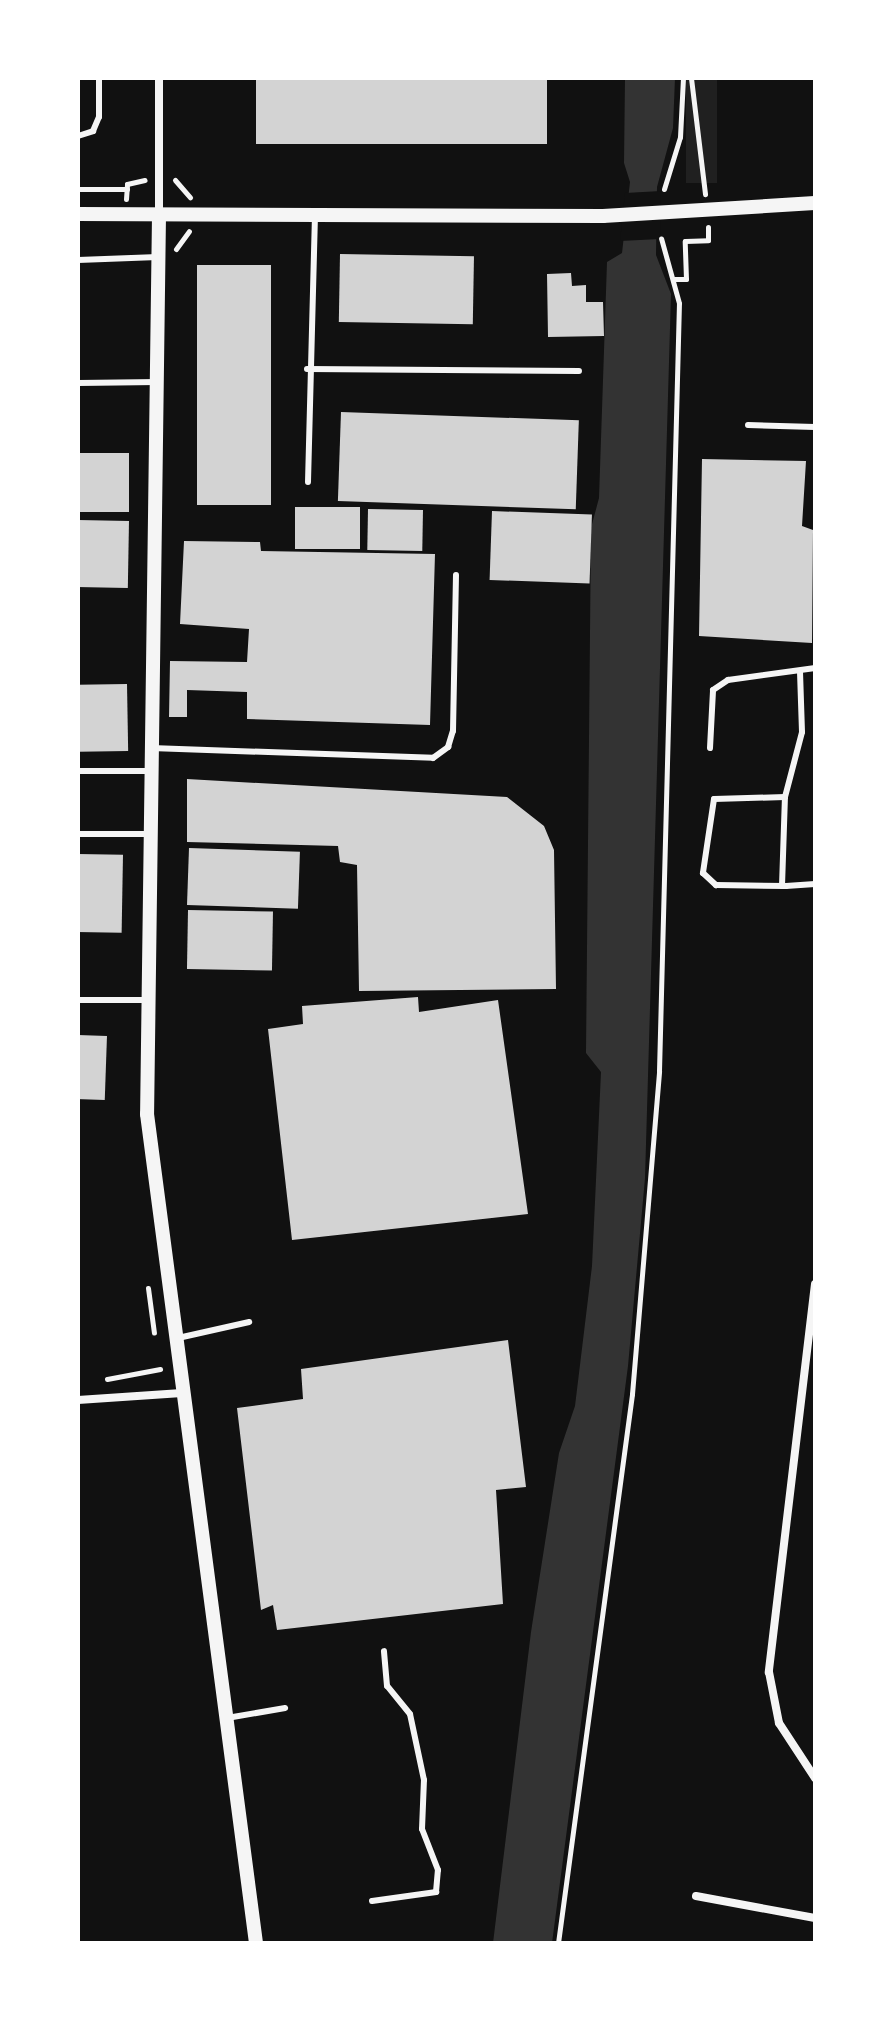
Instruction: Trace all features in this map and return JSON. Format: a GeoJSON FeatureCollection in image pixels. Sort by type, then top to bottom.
{"type":"FeatureCollection","features":[{"type":"Feature","properties":{"kind":"street"},"geometry":{"type":"LineString","coordinates":[[159,78],[147,1114],[256,1943]]}},
{"type":"Feature","properties":{"kind":"street"},"geometry":{"type":"LineString","coordinates":[[78,214],[603,216],[815,203]]}},
{"type":"Feature","properties":{"kind":"street"},"geometry":{"type":"LineString","coordinates":[[815,1284],[769,1672],[779,1723],[815,1778]]}},
{"type":"Feature","properties":{"kind":"street"},"geometry":{"type":"LineString","coordinates":[[78,1400],[182,1393]]}},
{"type":"Feature","properties":{"kind":"street"},"geometry":{"type":"LineString","coordinates":[[696,1896],[815,1918]]}},
{"type":"Feature","properties":{"kind":"lane"},"geometry":{"type":"LineString","coordinates":[[78,136],[93,131],[99,117],[99,78]]}},
{"type":"Feature","properties":{"kind":"lane"},"geometry":{"type":"LineString","coordinates":[[308,482],[307,369],[315,215]]}},
{"type":"Feature","properties":{"kind":"lane"},"geometry":{"type":"LineString","coordinates":[[78,260],[158,257]]}},
{"type":"Feature","properties":{"kind":"lane"},"geometry":{"type":"LineString","coordinates":[[307,369],[579,371]]}},
{"type":"Feature","properties":{"kind":"lane"},"geometry":{"type":"LineString","coordinates":[[78,383],[157,382]]}},
{"type":"Feature","properties":{"kind":"lane"},"geometry":{"type":"LineString","coordinates":[[748,425],[815,427]]}},
{"type":"Feature","properties":{"kind":"lane"},"geometry":{"type":"LineString","coordinates":[[151,748],[433,758],[448,747],[453,731],[456,575]]}},
{"type":"Feature","properties":{"kind":"lane"},"geometry":{"type":"LineString","coordinates":[[710,748],[713,690],[728,680],[814,670]]}},
{"type":"Feature","properties":{"kind":"lane"},"geometry":{"type":"LineString","coordinates":[[782,886],[785,797],[802,732],[800,672]]}},
{"type":"Feature","properties":{"kind":"lane"},"geometry":{"type":"LineString","coordinates":[[78,771],[149,771]]}},
{"type":"Feature","properties":{"kind":"lane"},"geometry":{"type":"LineString","coordinates":[[785,797],[714,799],[703,873],[716,885],[815,884]]}},
{"type":"Feature","properties":{"kind":"lane"},"geometry":{"type":"LineString","coordinates":[[78,834],[150,834]]}},
{"type":"Feature","properties":{"kind":"lane"},"geometry":{"type":"LineString","coordinates":[[78,1000],[148,1000]]}},
{"type":"Feature","properties":{"kind":"lane"},"geometry":{"type":"LineString","coordinates":[[175,1339],[249,1322]]}},
{"type":"Feature","properties":{"kind":"lane"},"geometry":{"type":"LineString","coordinates":[[372,1901],[436,1892],[438,1870],[422,1829],[424,1780],[410,1714],[387,1686],[384,1651]]}},
{"type":"Feature","properties":{"kind":"lane"},"geometry":{"type":"LineString","coordinates":[[227,1718],[285,1708]]}},
{"type":"Feature","properties":{"kind":"path"},"geometry":{"type":"LineString","coordinates":[[664,189],[680,137],[683,78]]}},
{"type":"Feature","properties":{"kind":"path"},"geometry":{"type":"LineString","coordinates":[[691,78],[702,211]]}},
{"type":"Feature","properties":{"kind":"path"},"geometry":{"type":"LineString","coordinates":[[78,189],[127,189]]}},
{"type":"Feature","properties":{"kind":"path"},"geometry":{"type":"LineString","coordinates":[[558,1943],[647,1250],[674,679],[674,279],[661,238]]}},
{"type":"Feature","properties":{"kind":"path"},"geometry":{"type":"LineString","coordinates":[[674,279],[686,279],[685,241],[708,240]]}},
{"type":"Feature","properties":{"kind":"path"},"geometry":{"type":"LineString","coordinates":[[174,260],[179,249]]}},
{"type":"Feature","properties":{"kind":"path"},"geometry":{"type":"LineString","coordinates":[[93,1381],[160,1369]]}},
{"type":"Feature","properties":{"kind":"shaded area"},"geometry":{"type":"Polygon","coordinates":[[[625,78],[675,78],[673,128],[657,187],[656,255],[671,294],[645,1178],[628,1366],[552,1943],[493,1943],[531,1632],[559,1453],[575,1406],[592,1266],[601,1072],[586,1053],[591,528],[599,498],[607,262],[622,253],[630,182],[624,163],[625,78]]]}},
{"type":"Feature","properties":{"kind":"shaded area"},"geometry":{"type":"Polygon","coordinates":[[[686,78],[717,78],[717,183],[686,183],[686,78]]]}},
{"type":"Feature","properties":{"kind":"pier"},"geometry":{"type":"Polygon","coordinates":[[[661,191],[660,239],[620,241],[625,193],[661,191]]]}},
{"type":"Feature","properties":{"kind":"building"},"geometry":{"type":"Polygon","coordinates":[[[256,78],[547,78],[547,144],[256,144],[256,78]]]}},
{"type":"Feature","properties":{"kind":"building"},"geometry":{"type":"Polygon","coordinates":[[[340,254],[474,256],[473,324],[339,322],[340,254]]]}},
{"type":"Feature","properties":{"kind":"building"},"geometry":{"type":"Polygon","coordinates":[[[197,265],[271,265],[271,505],[197,505],[197,265]]]}},
{"type":"Feature","properties":{"kind":"building"},"geometry":{"type":"Polygon","coordinates":[[[571,273],[572,286],[586,285],[586,302],[603,302],[604,336],[548,337],[547,274],[571,273]]]}},
{"type":"Feature","properties":{"kind":"building"},"geometry":{"type":"Polygon","coordinates":[[[341,412],[579,420],[576,509],[338,501],[341,412]]]}},
{"type":"Feature","properties":{"kind":"building"},"geometry":{"type":"Polygon","coordinates":[[[78,453],[129,453],[129,512],[78,512],[78,453]]]}},
{"type":"Feature","properties":{"kind":"building"},"geometry":{"type":"Polygon","coordinates":[[[702,459],[806,461],[802,526],[813,530],[812,643],[699,636],[702,459]]]}},
{"type":"Feature","properties":{"kind":"building"},"geometry":{"type":"Polygon","coordinates":[[[295,507],[360,507],[360,549],[295,549],[295,507]]]}},
{"type":"Feature","properties":{"kind":"building"},"geometry":{"type":"Polygon","coordinates":[[[368,509],[423,510],[422,551],[367,550],[368,509]]]}},
{"type":"Feature","properties":{"kind":"building"},"geometry":{"type":"Polygon","coordinates":[[[492,511],[592,514],[590,583],[490,580],[492,511]]]}},
{"type":"Feature","properties":{"kind":"building"},"geometry":{"type":"Polygon","coordinates":[[[78,520],[129,521],[128,588],[78,587],[78,520]]]}},
{"type":"Feature","properties":{"kind":"building"},"geometry":{"type":"Polygon","coordinates":[[[184,541],[260,542],[261,551],[435,554],[430,725],[247,719],[247,692],[187,690],[187,717],[169,717],[170,661],[247,662],[249,629],[180,624],[184,541]]]}},
{"type":"Feature","properties":{"kind":"building"},"geometry":{"type":"Polygon","coordinates":[[[127,684],[128,751],[79,752],[78,685],[127,684]]]}},
{"type":"Feature","properties":{"kind":"building"},"geometry":{"type":"Polygon","coordinates":[[[187,779],[507,797],[544,826],[554,850],[556,989],[359,991],[357,865],[340,862],[338,846],[187,842],[187,779]]]}},
{"type":"Feature","properties":{"kind":"building"},"geometry":{"type":"Polygon","coordinates":[[[189,848],[300,852],[298,909],[187,905],[189,848]]]}},
{"type":"Feature","properties":{"kind":"building"},"geometry":{"type":"Polygon","coordinates":[[[78,854],[123,855],[122,933],[78,932],[78,854]]]}},
{"type":"Feature","properties":{"kind":"building"},"geometry":{"type":"Polygon","coordinates":[[[188,910],[273,911],[272,970],[187,969],[188,910]]]}},
{"type":"Feature","properties":{"kind":"building"},"geometry":{"type":"Polygon","coordinates":[[[418,997],[419,1012],[498,1000],[528,1214],[292,1240],[268,1029],[303,1024],[302,1006],[418,997]]]}},
{"type":"Feature","properties":{"kind":"building"},"geometry":{"type":"Polygon","coordinates":[[[78,1035],[107,1036],[105,1100],[78,1099],[78,1035]]]}},
{"type":"Feature","properties":{"kind":"building"},"geometry":{"type":"Polygon","coordinates":[[[508,1340],[526,1487],[496,1490],[503,1604],[277,1630],[273,1605],[261,1610],[237,1408],[303,1399],[301,1369],[508,1340]]]}}]}
